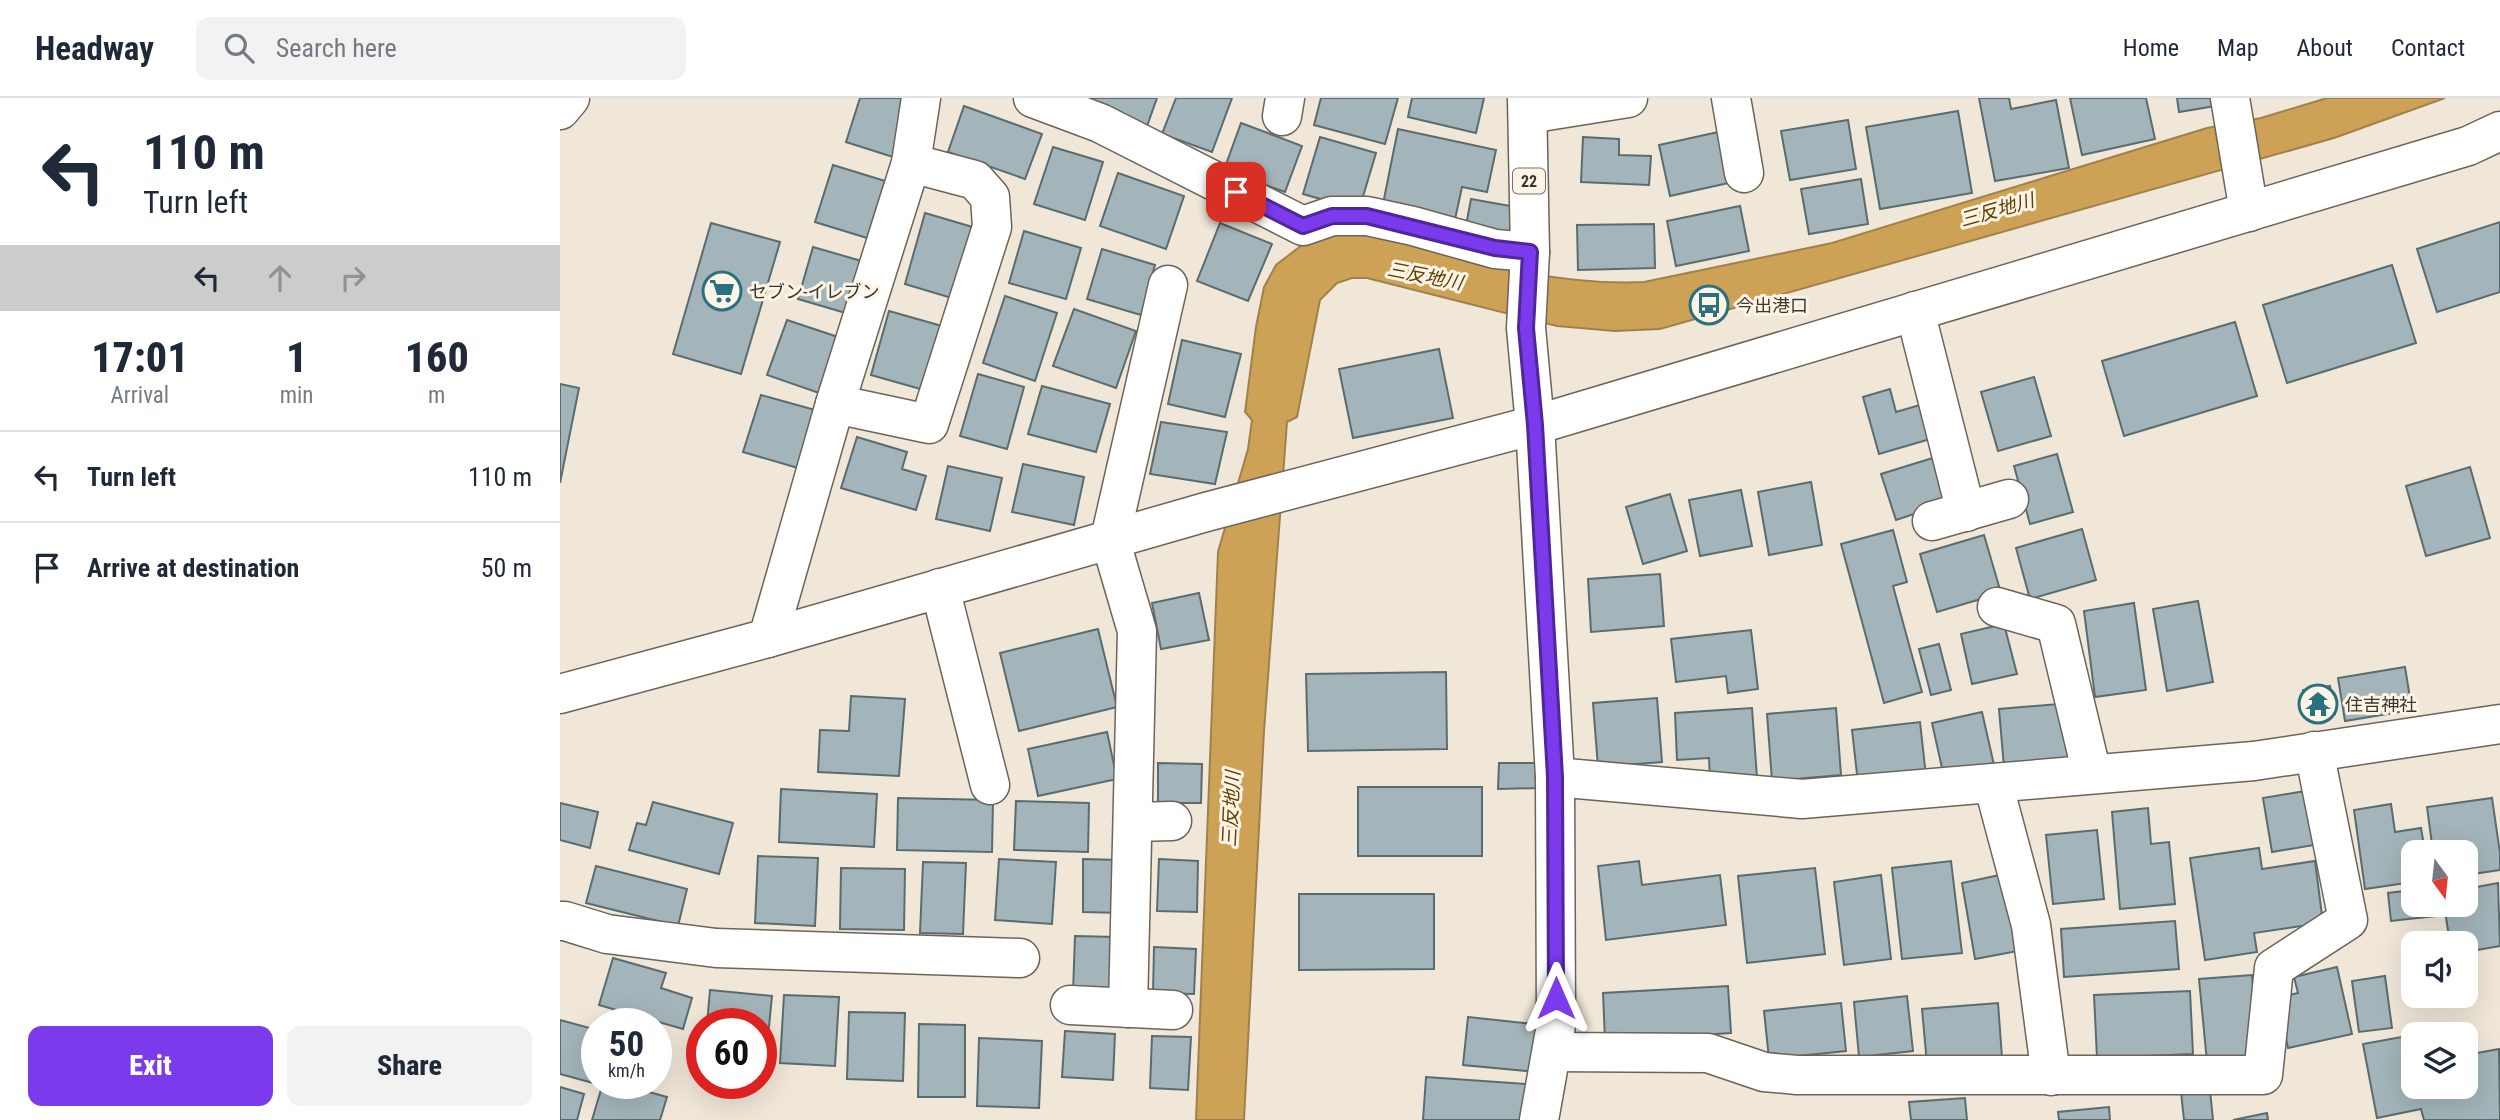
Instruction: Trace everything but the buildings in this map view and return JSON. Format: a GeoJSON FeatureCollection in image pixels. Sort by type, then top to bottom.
{"type":"FeatureCollection","features":[{"type":"Feature","properties":{"kind":"street"},"geometry":{"type":"LineString","coordinates":[[560,110],[570,98]]}},
{"type":"Feature","properties":{"kind":"street"},"geometry":{"type":"LineString","coordinates":[[768,638],[835,404],[911,163],[921,98]]}},
{"type":"Feature","properties":{"kind":"street"},"geometry":{"type":"LineString","coordinates":[[1033,98],[1100,123],[1303,226],[1332,216],[1367,216],[1530,258]]}},
{"type":"Feature","properties":{"kind":"street"},"geometry":{"type":"LineString","coordinates":[[1527,106],[1628,98]]}},
{"type":"Feature","properties":{"kind":"street"},"geometry":{"type":"LineString","coordinates":[[1731,98],[1744,173]]}},
{"type":"Feature","properties":{"kind":"street","name":"22"},"geometry":{"type":"LineString","coordinates":[[1527,106],[1530,258],[1526,328],[1535,425],[1555,777],[1556,1025],[1539,1120]]}},
{"type":"Feature","properties":{"kind":"street"},"geometry":{"type":"LineString","coordinates":[[2231,106],[2247,202]]}},
{"type":"Feature","properties":{"kind":"street"},"geometry":{"type":"LineString","coordinates":[[560,694],[768,638],[1206,512],[1535,425],[1915,311],[2247,202],[2468,146],[2500,131]]}},
{"type":"Feature","properties":{"kind":"street"},"geometry":{"type":"LineString","coordinates":[[835,404],[929,424],[992,227],[990,197],[975,180],[911,163]]}},
{"type":"Feature","properties":{"kind":"street"},"geometry":{"type":"LineString","coordinates":[[1128,1007],[1137,631],[1110,539],[1168,285]]}},
{"type":"Feature","properties":{"kind":"street"},"geometry":{"type":"LineString","coordinates":[[1915,311],[1949,516],[2009,499]]}},
{"type":"Feature","properties":{"kind":"street"},"geometry":{"type":"LineString","coordinates":[[940,588],[990,785]]}},
{"type":"Feature","properties":{"kind":"street"},"geometry":{"type":"LineString","coordinates":[[1997,607],[2056,624],[2092,774]]}},
{"type":"Feature","properties":{"kind":"street"},"geometry":{"type":"LineString","coordinates":[[1555,777],[1802,799],[2254,761],[2314,751],[2499,730]]}},
{"type":"Feature","properties":{"kind":"street"},"geometry":{"type":"LineString","coordinates":[[1552,1052],[1708,1053],[1764,1072],[1797,1075],[2263,1075],[2274,968],[2348,920],[2314,751]]}},
{"type":"Feature","properties":{"kind":"street"},"geometry":{"type":"LineString","coordinates":[[1993,783],[2031,925],[2050,1076]]}},
{"type":"Feature","properties":{"kind":"street"},"geometry":{"type":"LineString","coordinates":[[1133,822],[1172,821]]}},
{"type":"Feature","properties":{"kind":"street"},"geometry":{"type":"LineString","coordinates":[[560,921],[565,920],[607,934],[716,948],[1020,958]]}},
{"type":"Feature","properties":{"kind":"street"},"geometry":{"type":"LineString","coordinates":[[1070,1005],[1173,1010]]}},
{"type":"Feature","properties":{"kind":"water","name":"三反地川"},"geometry":{"type":"Polygon","coordinates":[[[2327,98],[2445,98],[2334,138],[1660,329],[1615,331],[1557,326],[1367,278],[1352,278],[1337,283],[1320,300],[1297,417],[1287,422],[1264,731],[1244,1120],[1196,1120],[1218,552],[1248,449],[1252,420],[1245,412],[1256,327],[1264,287],[1276,265],[1319,232],[1341,227],[1529,273],[1567,279],[1644,282],[1832,243],[2207,128],[2261,118],[2327,98]]]}},
{"type":"Feature","properties":{"kind":"place","name":"セブン-イレブン"},"geometry":{"type":"Point","coordinates":[722,291]}},
{"type":"Feature","properties":{"kind":"place","name":"今出港口"},"geometry":{"type":"Point","coordinates":[1709,305]}},
{"type":"Feature","properties":{"kind":"place","name":"住吉神社"},"geometry":{"type":"Point","coordinates":[2318,704]}},
{"type":"Feature","properties":{"kind":"route"},"geometry":{"type":"LineString","coordinates":[[1236,192],[1303,226],[1332,216],[1367,216],[1495,248],[1530,252],[1526,328],[1535,425],[1555,777],[1556,998]]}}]}
